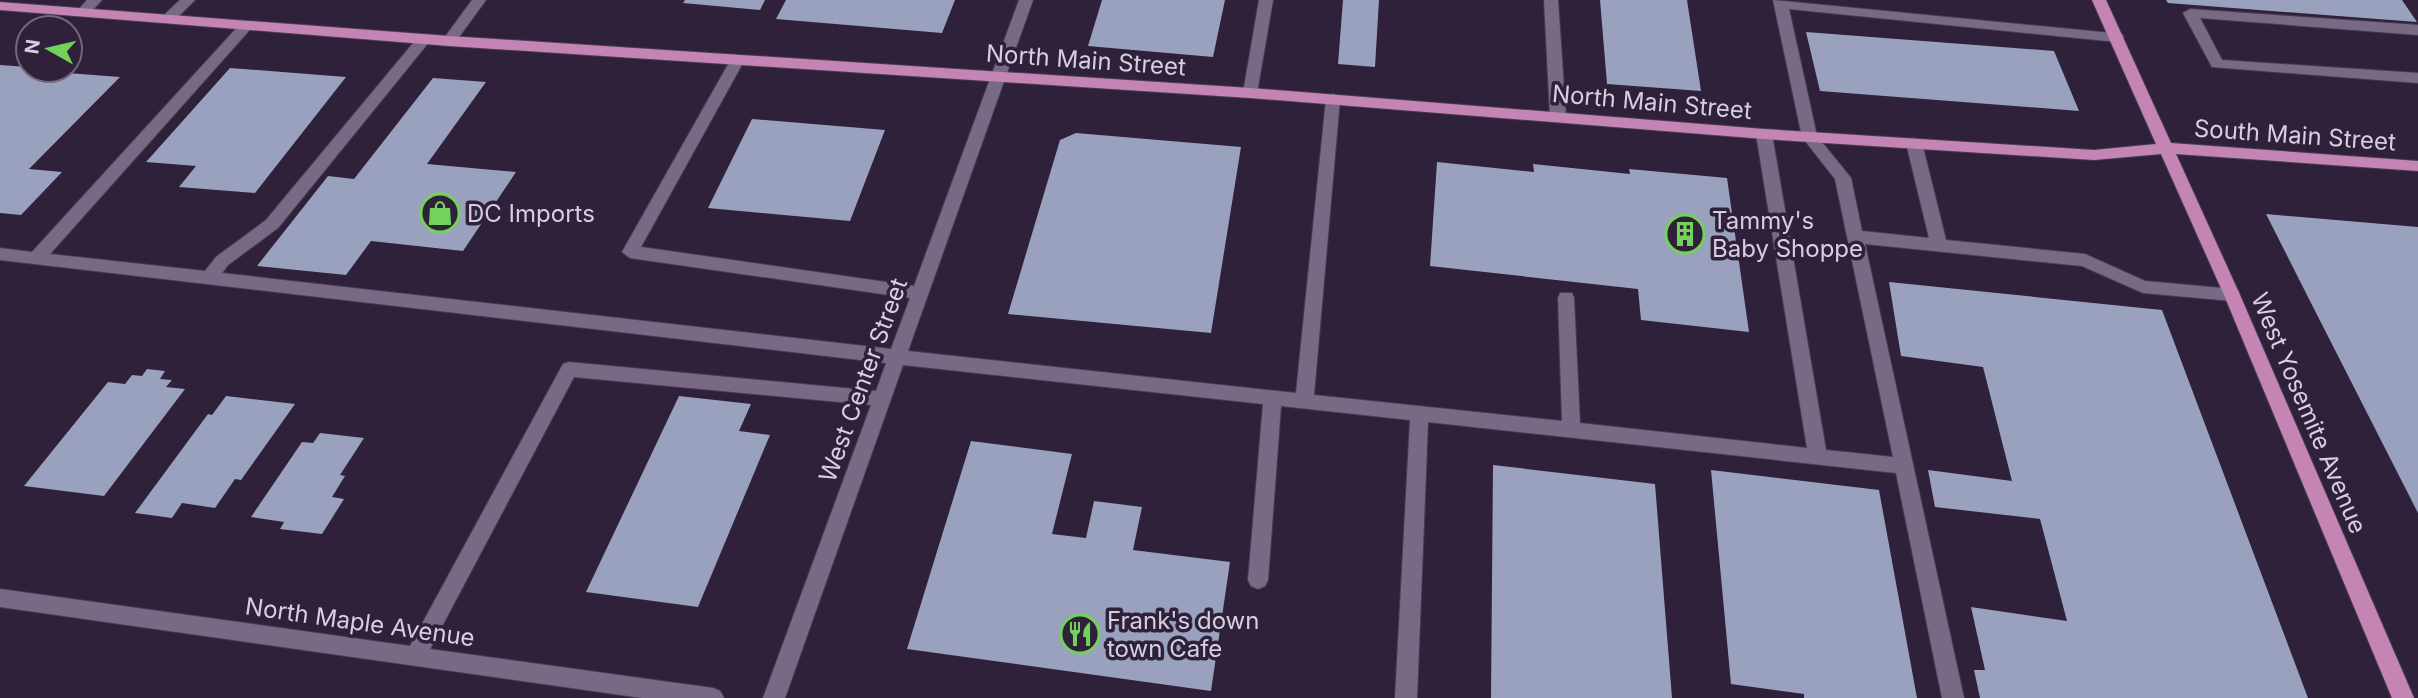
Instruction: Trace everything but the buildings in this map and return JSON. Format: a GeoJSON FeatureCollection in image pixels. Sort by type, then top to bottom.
{"type":"FeatureCollection","features":[{"type":"Feature","properties":{"kind":"main road","name":"West Yosemite Avenue"},"geometry":{"type":"LineString","coordinates":[[2099,0],[2168,148],[2403,698]]}},
{"type":"Feature","properties":{"kind":"main road","name":"North Main Street"},"geometry":{"type":"LineString","coordinates":[[0,6],[449,41],[1333,99],[1763,134],[2094,155],[2168,148]]}},
{"type":"Feature","properties":{"kind":"main road","name":"South Main Street"},"geometry":{"type":"LineString","coordinates":[[2168,148],[2418,166]]}},
{"type":"Feature","properties":{"kind":"street"},"geometry":{"type":"LineString","coordinates":[[83,12],[95,0]]}},
{"type":"Feature","properties":{"kind":"street"},"geometry":{"type":"LineString","coordinates":[[169,18],[188,0]]}},
{"type":"Feature","properties":{"kind":"street"},"geometry":{"type":"LineString","coordinates":[[449,41],[479,0]]}},
{"type":"Feature","properties":{"kind":"street","name":"West Center Street"},"geometry":{"type":"LineString","coordinates":[[774,698],[1026,0]]}},
{"type":"Feature","properties":{"kind":"street"},"geometry":{"type":"LineString","coordinates":[[1250,93],[1266,0]]}},
{"type":"Feature","properties":{"kind":"street"},"geometry":{"type":"LineString","coordinates":[[1551,0],[1558,117]]}},
{"type":"Feature","properties":{"kind":"street"},"geometry":{"type":"LineString","coordinates":[[1953,698],[1858,237],[1843,178],[1810,137],[1781,2],[2117,37]]}},
{"type":"Feature","properties":{"kind":"street"},"geometry":{"type":"LineString","coordinates":[[2418,30],[2190,13],[2217,64],[2418,78]]}},
{"type":"Feature","properties":{"kind":"street"},"geometry":{"type":"LineString","coordinates":[[36,258],[248,24]]}},
{"type":"Feature","properties":{"kind":"street"},"geometry":{"type":"LineString","coordinates":[[210,276],[222,261],[272,224],[424,39]]}},
{"type":"Feature","properties":{"kind":"street"},"geometry":{"type":"LineString","coordinates":[[737,61],[630,252],[921,293]]}},
{"type":"Feature","properties":{"kind":"street"},"geometry":{"type":"LineString","coordinates":[[1304,401],[1333,99]]}},
{"type":"Feature","properties":{"kind":"street"},"geometry":{"type":"LineString","coordinates":[[1763,134],[1818,456]]}},
{"type":"Feature","properties":{"kind":"street"},"geometry":{"type":"LineString","coordinates":[[1914,143],[1940,245]]}},
{"type":"Feature","properties":{"kind":"street"},"geometry":{"type":"LineString","coordinates":[[1858,237],[2085,260],[2143,288],[2232,295]]}},
{"type":"Feature","properties":{"kind":"street"},"geometry":{"type":"LineString","coordinates":[[0,254],[898,357],[1905,466]]}},
{"type":"Feature","properties":{"kind":"street"},"geometry":{"type":"LineString","coordinates":[[1566,298],[1571,430]]}},
{"type":"Feature","properties":{"kind":"street"},"geometry":{"type":"LineString","coordinates":[[415,656],[569,369],[883,399]]}},
{"type":"Feature","properties":{"kind":"street"},"geometry":{"type":"LineString","coordinates":[[1258,580],[1273,398]]}},
{"type":"Feature","properties":{"kind":"street"},"geometry":{"type":"LineString","coordinates":[[1406,698],[1419,413]]}},
{"type":"Feature","properties":{"kind":"street","name":"North Maple Avenue"},"geometry":{"type":"LineString","coordinates":[[0,598],[713,698]]}},
{"type":"Feature","properties":{"kind":"place","name":"DC Imports"},"geometry":{"type":"Point","coordinates":[440,213]}},
{"type":"Feature","properties":{"kind":"place","name":"Tammy's Baby Shoppe"},"geometry":{"type":"Point","coordinates":[1685,234]}},
{"type":"Feature","properties":{"kind":"place","name":"Frank's down town Cafe"},"geometry":{"type":"Point","coordinates":[1080,634]}}]}
